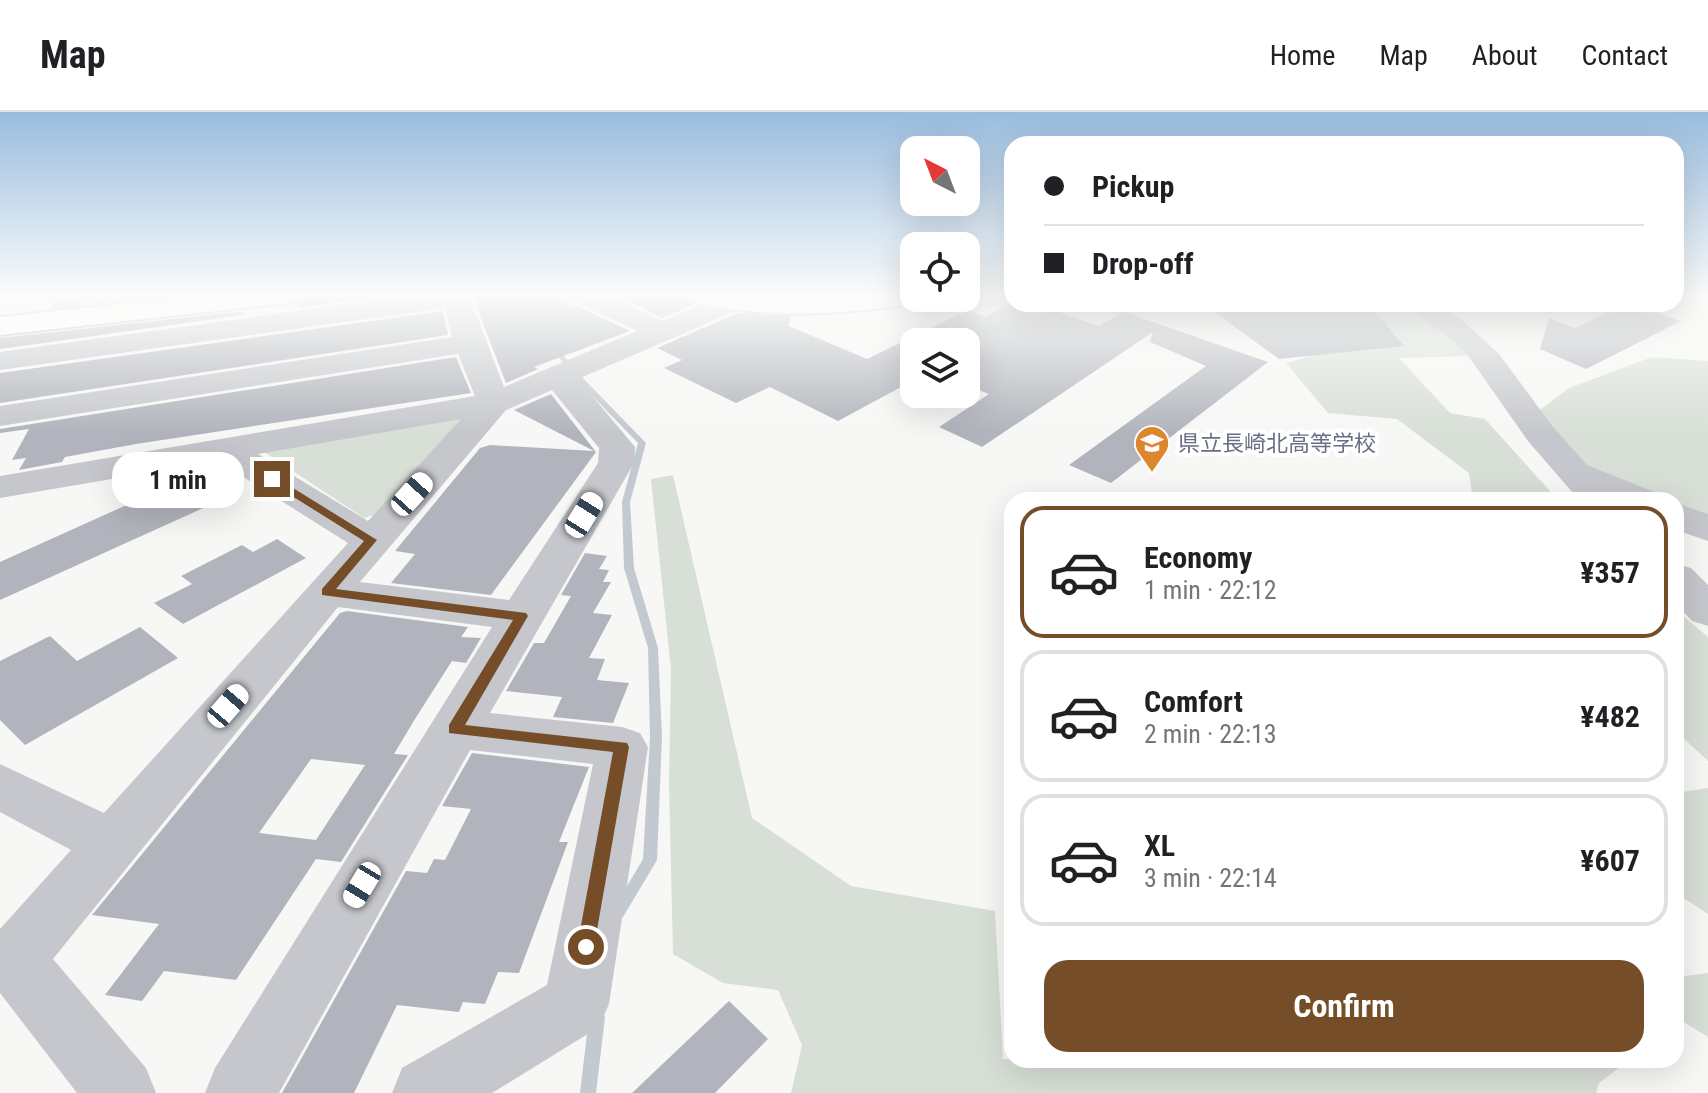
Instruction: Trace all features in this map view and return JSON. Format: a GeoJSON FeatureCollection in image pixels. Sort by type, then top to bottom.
{"type":"FeatureCollection","features":[{"type":"Feature","properties":{"kind":"street"},"geometry":{"type":"LineString","coordinates":[[0,361],[144,341]]}},
{"type":"Feature","properties":{"kind":"street"},"geometry":{"type":"LineString","coordinates":[[0,487],[494,403],[641,341]]}},
{"type":"Feature","properties":{"kind":"street"},"geometry":{"type":"LineString","coordinates":[[1470,341],[1486,353],[1524,412],[1592,492]]}},
{"type":"Feature","properties":{"kind":"street"},"geometry":{"type":"LineString","coordinates":[[0,416],[469,343],[494,403]]}},
{"type":"Feature","properties":{"kind":"street"},"geometry":{"type":"LineString","coordinates":[[240,1093],[616,463],[617,447],[558,376]]}},
{"type":"Feature","properties":{"kind":"street"},"geometry":{"type":"LineString","coordinates":[[121,1093],[7,965],[371,540],[494,403]]}},
{"type":"Feature","properties":{"kind":"street"},"geometry":{"type":"LineString","coordinates":[[223,448],[371,540]]}},
{"type":"Feature","properties":{"kind":"street"},"geometry":{"type":"LineString","coordinates":[[1572,471],[1621,492]]}},
{"type":"Feature","properties":{"kind":"street"},"geometry":{"type":"LineString","coordinates":[[1684,518],[1708,529]]}},
{"type":"Feature","properties":{"kind":"street"},"geometry":{"type":"LineString","coordinates":[[1684,586],[1708,611]]}},
{"type":"Feature","properties":{"kind":"street"},"geometry":{"type":"LineString","coordinates":[[327,592],[522,616]]}},
{"type":"Feature","properties":{"kind":"street"},"geometry":{"type":"LineString","coordinates":[[427,1093],[576,1004],[622,747],[455,729]]}},
{"type":"Feature","properties":{"kind":"street"},"geometry":{"type":"LineString","coordinates":[[0,786],[111,844]]}},
{"type":"Feature","properties":{"kind":"shaded area"},"geometry":{"type":"Polygon","coordinates":[[[1362,341],[1453,341],[1472,356],[1399,358],[1450,413],[1485,419],[1551,492],[1472,492],[1469,473],[1397,419],[1328,413],[1286,363],[1362,341]]]}},
{"type":"Feature","properties":{"kind":"shaded area"},"geometry":{"type":"Polygon","coordinates":[[[1652,357],[1708,361],[1708,523],[1684,518],[1684,492],[1619,492],[1597,482],[1537,412],[1569,388],[1652,357]]]}},
{"type":"Feature","properties":{"kind":"shaded area"},"geometry":{"type":"Polygon","coordinates":[[[463,417],[377,514],[364,518],[261,450],[463,417]]]}},
{"type":"Feature","properties":{"kind":"shaded area"},"geometry":{"type":"Polygon","coordinates":[[[673,475],[752,818],[851,886],[995,911],[1004,1068],[1619,1068],[1599,1083],[1596,1093],[791,1093],[802,1045],[778,990],[723,983],[673,954],[669,783],[671,669],[651,479],[673,475]]]}},
{"type":"Feature","properties":{"kind":"shaded area"},"geometry":{"type":"Polygon","coordinates":[[[1684,617],[1708,637],[1708,761],[1684,738],[1684,617]]]}},
{"type":"Feature","properties":{"kind":"shaded area"},"geometry":{"type":"Polygon","coordinates":[[[1708,788],[1708,914],[1684,898],[1684,792],[1708,788]]]}},
{"type":"Feature","properties":{"kind":"shaded area"},"geometry":{"type":"Polygon","coordinates":[[[1708,973],[1708,1037],[1684,1022],[1684,976],[1708,973]]]}},
{"type":"Feature","properties":{"kind":"building"},"geometry":{"type":"Polygon","coordinates":[[[0,341],[59,341],[0,349],[0,341]]]}},
{"type":"Feature","properties":{"kind":"building"},"geometry":{"type":"Polygon","coordinates":[[[230,341],[410,341],[0,403],[0,373],[230,341]]]}},
{"type":"Feature","properties":{"kind":"building"},"geometry":{"type":"Polygon","coordinates":[[[490,341],[604,341],[534,367],[538,369],[506,383],[490,341]]]}},
{"type":"Feature","properties":{"kind":"building"},"geometry":{"type":"Polygon","coordinates":[[[674,341],[824,341],[867,359],[900,343],[900,388],[838,421],[770,387],[736,403],[664,368],[682,360],[657,348],[674,341]]]}},
{"type":"Feature","properties":{"kind":"building"},"geometry":{"type":"Polygon","coordinates":[[[980,341],[1140,341],[982,447],[939,427],[968,408],[980,408],[980,400],[989,394],[980,390],[980,341]]]}},
{"type":"Feature","properties":{"kind":"building"},"geometry":{"type":"Polygon","coordinates":[[[1150,341],[1207,341],[1268,362],[1111,483],[1069,465],[1206,366],[1150,341]]]}},
{"type":"Feature","properties":{"kind":"building"},"geometry":{"type":"Polygon","coordinates":[[[1254,341],[1400,341],[1404,346],[1279,359],[1254,341]]]}},
{"type":"Feature","properties":{"kind":"building"},"geometry":{"type":"Polygon","coordinates":[[[1542,341],[1642,341],[1586,369],[1540,349],[1542,341]]]}},
{"type":"Feature","properties":{"kind":"building"},"geometry":{"type":"Polygon","coordinates":[[[456,357],[471,393],[136,444],[65,457],[62,462],[19,470],[26,458],[12,460],[29,429],[0,433],[0,429],[456,357]]]}},
{"type":"Feature","properties":{"kind":"building"},"geometry":{"type":"Polygon","coordinates":[[[551,394],[596,452],[491,595],[391,583],[415,554],[395,551],[480,448],[490,445],[594,451],[514,410],[551,394]]]}},
{"type":"Feature","properties":{"kind":"building"},"geometry":{"type":"Polygon","coordinates":[[[184,488],[210,505],[0,600],[0,562],[151,494],[159,499],[184,488]]]}},
{"type":"Feature","properties":{"kind":"building"},"geometry":{"type":"Polygon","coordinates":[[[277,539],[306,558],[183,624],[154,603],[192,584],[181,576],[242,545],[253,552],[277,539]]]}},
{"type":"Feature","properties":{"kind":"building"},"geometry":{"type":"Polygon","coordinates":[[[585,553],[607,556],[599,569],[609,570],[603,582],[611,582],[593,613],[612,615],[589,658],[605,659],[597,680],[629,683],[613,723],[553,717],[562,697],[506,691],[534,643],[544,643],[571,596],[561,595],[585,553]]]}},
{"type":"Feature","properties":{"kind":"building"},"geometry":{"type":"Polygon","coordinates":[[[347,611],[468,627],[461,637],[481,638],[466,663],[452,661],[415,719],[394,754],[408,755],[341,862],[316,859],[236,980],[164,971],[142,1001],[105,995],[159,924],[92,915],[340,613],[347,611]],[[311,759],[259,833],[316,840],[365,765],[311,759]]]}},
{"type":"Feature","properties":{"kind":"building"},"geometry":{"type":"Polygon","coordinates":[[[140,627],[178,658],[25,745],[0,720],[0,661],[50,636],[77,661],[140,627]]]}},
{"type":"Feature","properties":{"kind":"building"},"geometry":{"type":"Polygon","coordinates":[[[472,753],[589,767],[559,842],[568,842],[519,973],[498,972],[485,1004],[463,1002],[459,1012],[397,1005],[354,1093],[282,1093],[406,871],[427,873],[434,859],[445,860],[471,809],[442,806],[472,753]]]}},
{"type":"Feature","properties":{"kind":"building"},"geometry":{"type":"Polygon","coordinates":[[[729,1001],[768,1039],[715,1093],[632,1093],[729,1001]]]}},
{"type":"Feature","properties":{"kind":"waterway"},"geometry":{"type":"LineString","coordinates":[[554,347],[574,373],[642,443],[626,502],[629,568],[653,648],[656,737],[650,860],[618,913]]}},
{"type":"Feature","properties":{"kind":"waterway"},"geometry":{"type":"LineString","coordinates":[[588,1093],[597,1017]]}},
{"type":"Feature","properties":{"kind":"place","name":"県立長崎北高等学校"},"geometry":{"type":"Point","coordinates":[1152,474]}},
{"type":"Feature","properties":{"kind":"route"},"geometry":{"type":"LineString","coordinates":[[272,479],[371,540],[327,592],[522,616],[455,729],[622,747],[586,947]]}}]}
